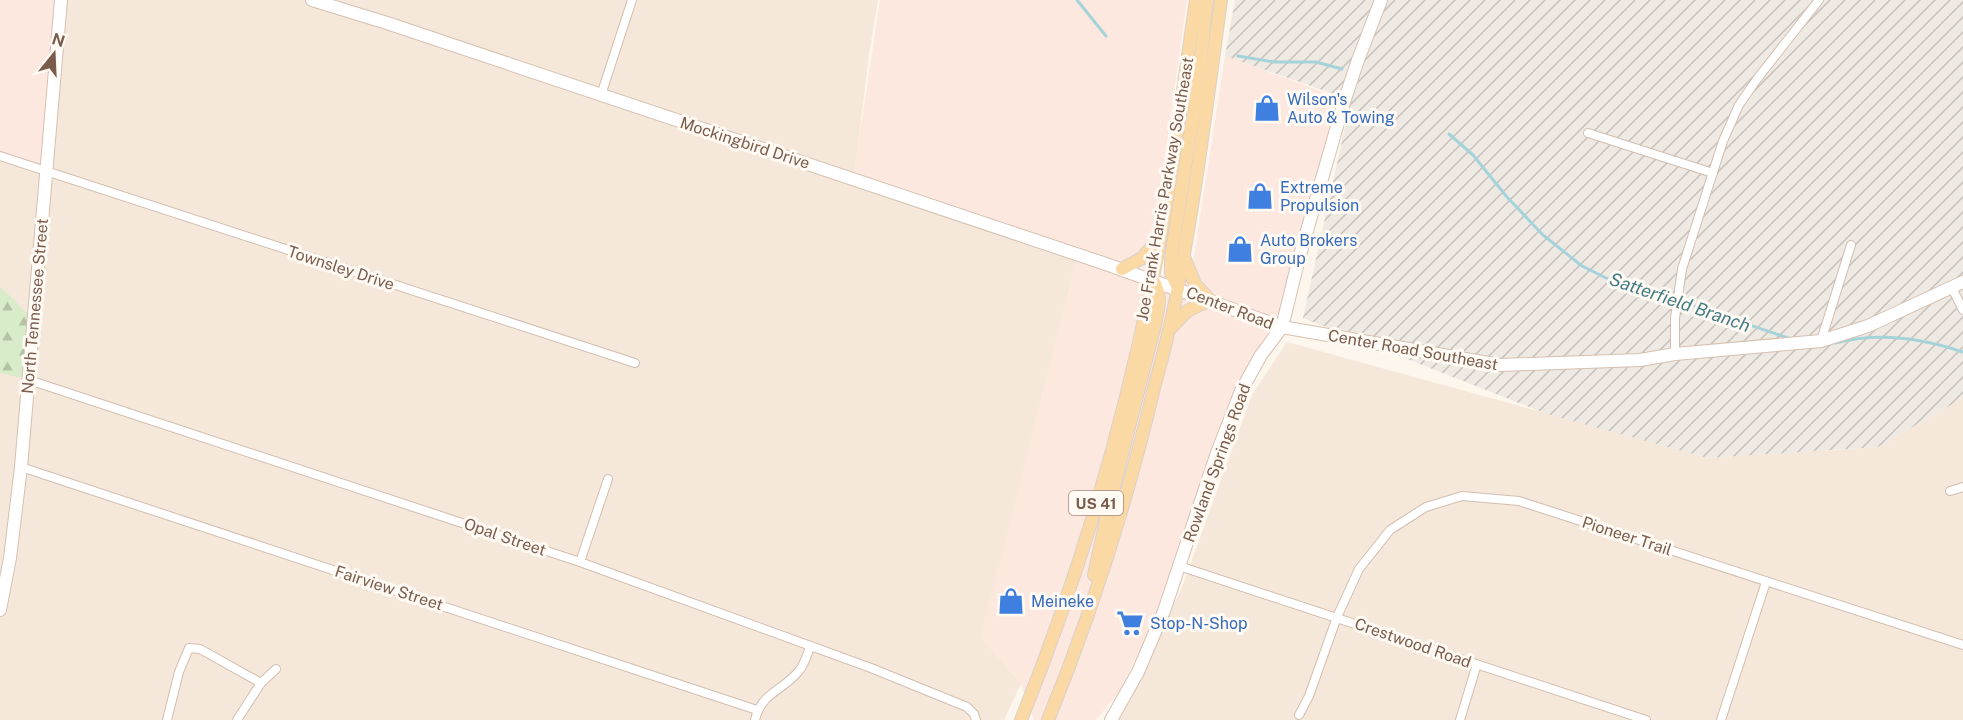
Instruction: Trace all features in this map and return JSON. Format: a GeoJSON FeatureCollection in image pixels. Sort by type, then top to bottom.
{"type":"FeatureCollection","features":[{"type":"Feature","properties":{"kind":"main road","name":"Joe Frank Harris Parkway Southeast"},"geometry":{"type":"LineString","coordinates":[[1021,720],[1065,600],[1096,504],[1127,393],[1153,280],[1196,0]]}},
{"type":"Feature","properties":{"kind":"main road"},"geometry":{"type":"LineString","coordinates":[[1178,288],[1172,273],[1171,258],[1197,94],[1207,0]]}},
{"type":"Feature","properties":{"kind":"main road","name":"Joe Frank Harris Parkway Southeast"},"geometry":{"type":"LineString","coordinates":[[1048,720],[1095,591],[1130,482],[1168,332],[1178,288],[1221,0]]}},
{"type":"Feature","properties":{"kind":"main road"},"geometry":{"type":"LineString","coordinates":[[1122,269],[1142,258],[1160,238]]}},
{"type":"Feature","properties":{"kind":"main road"},"geometry":{"type":"LineString","coordinates":[[1168,332],[1187,311],[1210,301],[1195,284],[1183,255]]}},
{"type":"Feature","properties":{"kind":"main road"},"geometry":{"type":"LineString","coordinates":[[1095,591],[1096,561],[1159,304],[1158,288],[1153,280]]}},
{"type":"Feature","properties":{"kind":"street","name":"North Tennessee Street"},"geometry":{"type":"LineString","coordinates":[[0,610],[5,557],[21,467],[62,0]]}},
{"type":"Feature","properties":{"kind":"street","name":"Mockingbird Drive"},"geometry":{"type":"LineString","coordinates":[[312,0],[387,23],[1178,288]]}},
{"type":"Feature","properties":{"kind":"street"},"geometry":{"type":"LineString","coordinates":[[601,95],[632,0]]}},
{"type":"Feature","properties":{"kind":"street","name":"Rowland Springs Road"},"geometry":{"type":"LineString","coordinates":[[1111,720],[1146,654],[1241,391],[1261,355],[1282,327],[1298,262],[1344,102],[1381,0]]}},
{"type":"Feature","properties":{"kind":"street"},"geometry":{"type":"LineString","coordinates":[[1675,354],[1675,318],[1682,269],[1723,141],[1739,105],[1819,0]]}},
{"type":"Feature","properties":{"kind":"street"},"geometry":{"type":"LineString","coordinates":[[1588,133],[1713,174]]}},
{"type":"Feature","properties":{"kind":"street","name":"Townsley Drive"},"geometry":{"type":"LineString","coordinates":[[0,156],[635,363]]}},
{"type":"Feature","properties":{"kind":"street"},"geometry":{"type":"LineString","coordinates":[[1821,341],[1851,245]]}},
{"type":"Feature","properties":{"kind":"street"},"geometry":{"type":"LineString","coordinates":[[1957,284],[1963,310]]}},
{"type":"Feature","properties":{"kind":"street","name":"Center Road Southeast"},"geometry":{"type":"LineString","coordinates":[[1282,327],[1500,366],[1640,360],[1675,354],[1821,341],[1868,326],[1957,284]]}},
{"type":"Feature","properties":{"kind":"street","name":"Center Road"},"geometry":{"type":"LineString","coordinates":[[1178,288],[1282,327]]}},
{"type":"Feature","properties":{"kind":"street","name":"Opal Street"},"geometry":{"type":"LineString","coordinates":[[29,380],[580,562],[872,668],[967,707],[975,717]]}},
{"type":"Feature","properties":{"kind":"street","name":"Fairview Street"},"geometry":{"type":"LineString","coordinates":[[21,467],[757,710]]}},
{"type":"Feature","properties":{"kind":"street"},"geometry":{"type":"LineString","coordinates":[[580,562],[608,479]]}},
{"type":"Feature","properties":{"kind":"street"},"geometry":{"type":"LineString","coordinates":[[1950,491],[1963,487]]}},
{"type":"Feature","properties":{"kind":"street","name":"Pioneer Trail"},"geometry":{"type":"LineString","coordinates":[[1299,715],[1309,696],[1337,617],[1359,569],[1390,530],[1426,507],[1462,496],[1519,501],[1963,645]]}},
{"type":"Feature","properties":{"kind":"street","name":"Crestwood Road"},"geometry":{"type":"LineString","coordinates":[[1179,566],[1646,720]]}},
{"type":"Feature","properties":{"kind":"street"},"geometry":{"type":"LineString","coordinates":[[1721,720],[1766,582]]}},
{"type":"Feature","properties":{"kind":"street"},"geometry":{"type":"LineString","coordinates":[[755,720],[757,710],[770,693],[781,688],[800,671],[810,647]]}},
{"type":"Feature","properties":{"kind":"street"},"geometry":{"type":"LineString","coordinates":[[167,720],[179,672],[189,648],[200,650],[261,683]]}},
{"type":"Feature","properties":{"kind":"street"},"geometry":{"type":"LineString","coordinates":[[1460,720],[1477,664]]}},
{"type":"Feature","properties":{"kind":"street"},"geometry":{"type":"LineString","coordinates":[[237,720],[261,683],[276,669]]}},
{"type":"Feature","properties":{"kind":"shaded area"},"geometry":{"type":"Polygon","coordinates":[[[0,0],[62,0],[47,172],[0,156],[0,0]]]}},
{"type":"Feature","properties":{"kind":"shaded area"},"geometry":{"type":"Polygon","coordinates":[[[62,0],[878,0],[854,179],[1078,254],[981,637],[1021,684],[1004,720],[0,720],[0,373],[28,379],[33,320],[0,286],[0,156],[62,0]]]}},
{"type":"Feature","properties":{"kind":"shaded area"},"geometry":{"type":"Polygon","coordinates":[[[880,0],[1187,0],[1149,270],[853,179],[880,0]]]}},
{"type":"Feature","properties":{"kind":"shaded area"},"geometry":{"type":"Polygon","coordinates":[[[1235,0],[1963,0],[1963,398],[1878,447],[1708,458],[1547,414],[1303,318],[1351,100],[1225,56],[1235,0]]]}},
{"type":"Feature","properties":{"kind":"shaded area"},"geometry":{"type":"Polygon","coordinates":[[[1225,56],[1339,98],[1307,206],[1279,316],[1239,381],[1156,617],[1119,692],[1096,720],[1034,720],[1021,684],[980,637],[1078,254],[1103,263],[1190,281],[1225,56]]]}},
{"type":"Feature","properties":{"kind":"shaded area"},"geometry":{"type":"Polygon","coordinates":[[[1287,342],[1708,458],[1878,447],[1963,398],[1963,720],[1109,720],[1130,699],[1182,587],[1252,395],[1287,342]]]}},
{"type":"Feature","properties":{"kind":"green space"},"geometry":{"type":"Polygon","coordinates":[[[0,286],[34,320],[29,380],[0,373],[0,286]]]}},
{"type":"Feature","properties":{"kind":"waterway","name":"Satterfield Branch"},"geometry":{"type":"LineString","coordinates":[[1077,0],[1106,36]]}},
{"type":"Feature","properties":{"kind":"waterway","name":"Satterfield Branch"},"geometry":{"type":"LineString","coordinates":[[1238,56],[1274,62],[1316,62],[1342,69]]}},
{"type":"Feature","properties":{"kind":"waterway","name":"Satterfield Branch"},"geometry":{"type":"LineString","coordinates":[[1449,134],[1473,155],[1507,197],[1543,235],[1582,266],[1610,280],[1659,294],[1791,339]]}},
{"type":"Feature","properties":{"kind":"waterway","name":"Satterfield Branch"},"geometry":{"type":"LineString","coordinates":[[1835,343],[1867,338],[1899,338],[1932,343],[1963,352]]}},
{"type":"Feature","properties":{"kind":"place","name":"Wilson's Auto & Towing"},"geometry":{"type":"Point","coordinates":[1267,108]}},
{"type":"Feature","properties":{"kind":"place","name":"Extreme Propulsion"},"geometry":{"type":"Point","coordinates":[1260,196]}},
{"type":"Feature","properties":{"kind":"place","name":"Auto Brokers Group"},"geometry":{"type":"Point","coordinates":[1240,249]}},
{"type":"Feature","properties":{"kind":"place","name":"Meineke"},"geometry":{"type":"Point","coordinates":[1011,601]}},
{"type":"Feature","properties":{"kind":"place","name":"Stop-N-Shop"},"geometry":{"type":"Point","coordinates":[1130,623]}}]}
